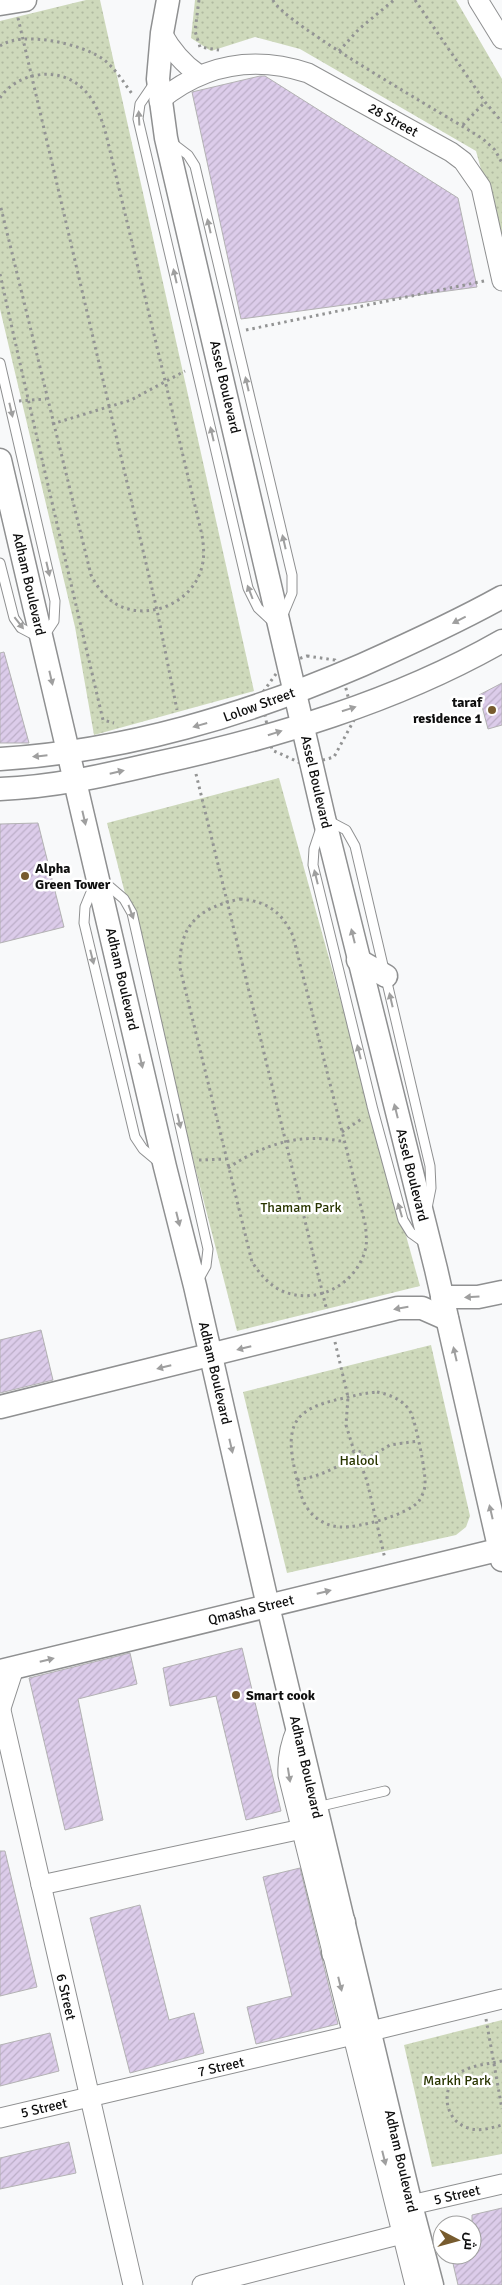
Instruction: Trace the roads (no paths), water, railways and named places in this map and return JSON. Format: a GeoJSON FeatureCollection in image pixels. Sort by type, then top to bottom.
{"type":"FeatureCollection","features":[{"type":"Feature","properties":{"kind":"street","name":"Assel Boulevard"},"geometry":{"type":"LineString","coordinates":[[168,0],[162,33],[158,78],[150,103],[166,138],[281,625],[324,818],[430,1245],[501,1553]]}},
{"type":"Feature","properties":{"kind":"street"},"geometry":{"type":"LineString","coordinates":[[478,0],[502,40]]}},
{"type":"Feature","properties":{"kind":"street"},"geometry":{"type":"LineString","coordinates":[[162,33],[171,50],[183,64],[198,74]]}},
{"type":"Feature","properties":{"kind":"street","name":"28 Street"},"geometry":{"type":"LineString","coordinates":[[150,103],[198,74],[259,63],[284,65],[308,73],[464,161],[482,187],[502,279]]}},
{"type":"Feature","properties":{"kind":"street","name":"Adham Boulevard"},"geometry":{"type":"LineString","coordinates":[[0,460],[165,1167],[195,1286],[268,1606],[344,1922],[362,2033],[395,2134],[432,2285]]}},
{"type":"Feature","properties":{"kind":"street","name":"Lolow Street"},"geometry":{"type":"LineString","coordinates":[[0,759],[69,753],[121,744],[216,720],[295,692],[415,641],[502,597]]}},
{"type":"Feature","properties":{"kind":"street","name":"Lolow Street"},"geometry":{"type":"LineString","coordinates":[[0,789],[76,782],[192,756],[270,735],[396,692],[438,674],[502,641]]}},
{"type":"Feature","properties":{"kind":"street"},"geometry":{"type":"LineString","coordinates":[[358,960],[386,976]]}},
{"type":"Feature","properties":{"kind":"street"},"geometry":{"type":"LineString","coordinates":[[442,1297],[478,1297],[502,1292]]}},
{"type":"Feature","properties":{"kind":"street"},"geometry":{"type":"LineString","coordinates":[[0,1407],[410,1307],[429,1310],[447,1319]]}},
{"type":"Feature","properties":{"kind":"street","name":"Qmasha Street"},"geometry":{"type":"LineString","coordinates":[[7,1670],[389,1575],[501,1553]]}},
{"type":"Feature","properties":{"kind":"street","name":"6 Street"},"geometry":{"type":"LineString","coordinates":[[7,1670],[6,1687],[0,1707],[133,2285]]}},
{"type":"Feature","properties":{"kind":"street"},"geometry":{"type":"LineString","coordinates":[[297,1728],[287,1762],[288,1776],[333,1953],[362,2033],[370,2102],[415,2285]]}},
{"type":"Feature","properties":{"kind":"street"},"geometry":{"type":"LineString","coordinates":[[41,1885],[302,1828]]}},
{"type":"Feature","properties":{"kind":"street"},"geometry":{"type":"LineString","coordinates":[[333,1953],[344,1922]]}},
{"type":"Feature","properties":{"kind":"street","name":"7 Street"},"geometry":{"type":"LineString","coordinates":[[89,2098],[502,1999]]}},
{"type":"Feature","properties":{"kind":"street","name":"5 Street"},"geometry":{"type":"LineString","coordinates":[[0,2118],[89,2098]]}},
{"type":"Feature","properties":{"kind":"street"},"geometry":{"type":"LineString","coordinates":[[370,2102],[395,2134]]}},
{"type":"Feature","properties":{"kind":"street","name":"5 Street"},"geometry":{"type":"LineString","coordinates":[[411,2205],[502,2184]]}},
{"type":"Feature","properties":{"kind":"street"},"geometry":{"type":"LineString","coordinates":[[202,2285],[402,2234]]}},
{"type":"Feature","properties":{"kind":"lane"},"geometry":{"type":"LineString","coordinates":[[150,103],[138,119],[248,588],[258,608],[281,625],[292,593],[293,581],[196,166],[188,155],[166,138]]}},
{"type":"Feature","properties":{"kind":"lane"},"geometry":{"type":"LineString","coordinates":[[0,363],[56,608],[54,621],[42,639],[21,628],[14,618],[0,563]]}},
{"type":"Feature","properties":{"kind":"lane"},"geometry":{"type":"LineString","coordinates":[[423,1218],[430,1196],[430,1166],[354,840],[346,830],[324,818],[314,849],[313,865],[373,1110],[403,1220],[411,1233],[430,1245]]}},
{"type":"Feature","properties":{"kind":"lane"},"geometry":{"type":"LineString","coordinates":[[98,877],[124,899],[132,913],[208,1249],[206,1266],[195,1286]]}},
{"type":"Feature","properties":{"kind":"lane"},"geometry":{"type":"LineString","coordinates":[[316,1808],[385,1791]]}},
{"type":"Feature","properties":{"kind":"place","name":"taraf residence 1"},"geometry":{"type":"Point","coordinates":[492,710]}},
{"type":"Feature","properties":{"kind":"place","name":"Alpha Green Tower"},"geometry":{"type":"Point","coordinates":[25,876]}},
{"type":"Feature","properties":{"kind":"place","name":"Smart cook"},"geometry":{"type":"Point","coordinates":[236,1695]}},
{"type":"Feature","properties":{"kind":"park label","name":"Thamam Park"},"geometry":{"type":"Point","coordinates":[301,1207]}},
{"type":"Feature","properties":{"kind":"park label","name":"Halool"},"geometry":{"type":"Point","coordinates":[359,1460]}},
{"type":"Feature","properties":{"kind":"park label","name":"Markh Park"},"geometry":{"type":"Point","coordinates":[457,2080]}}]}
